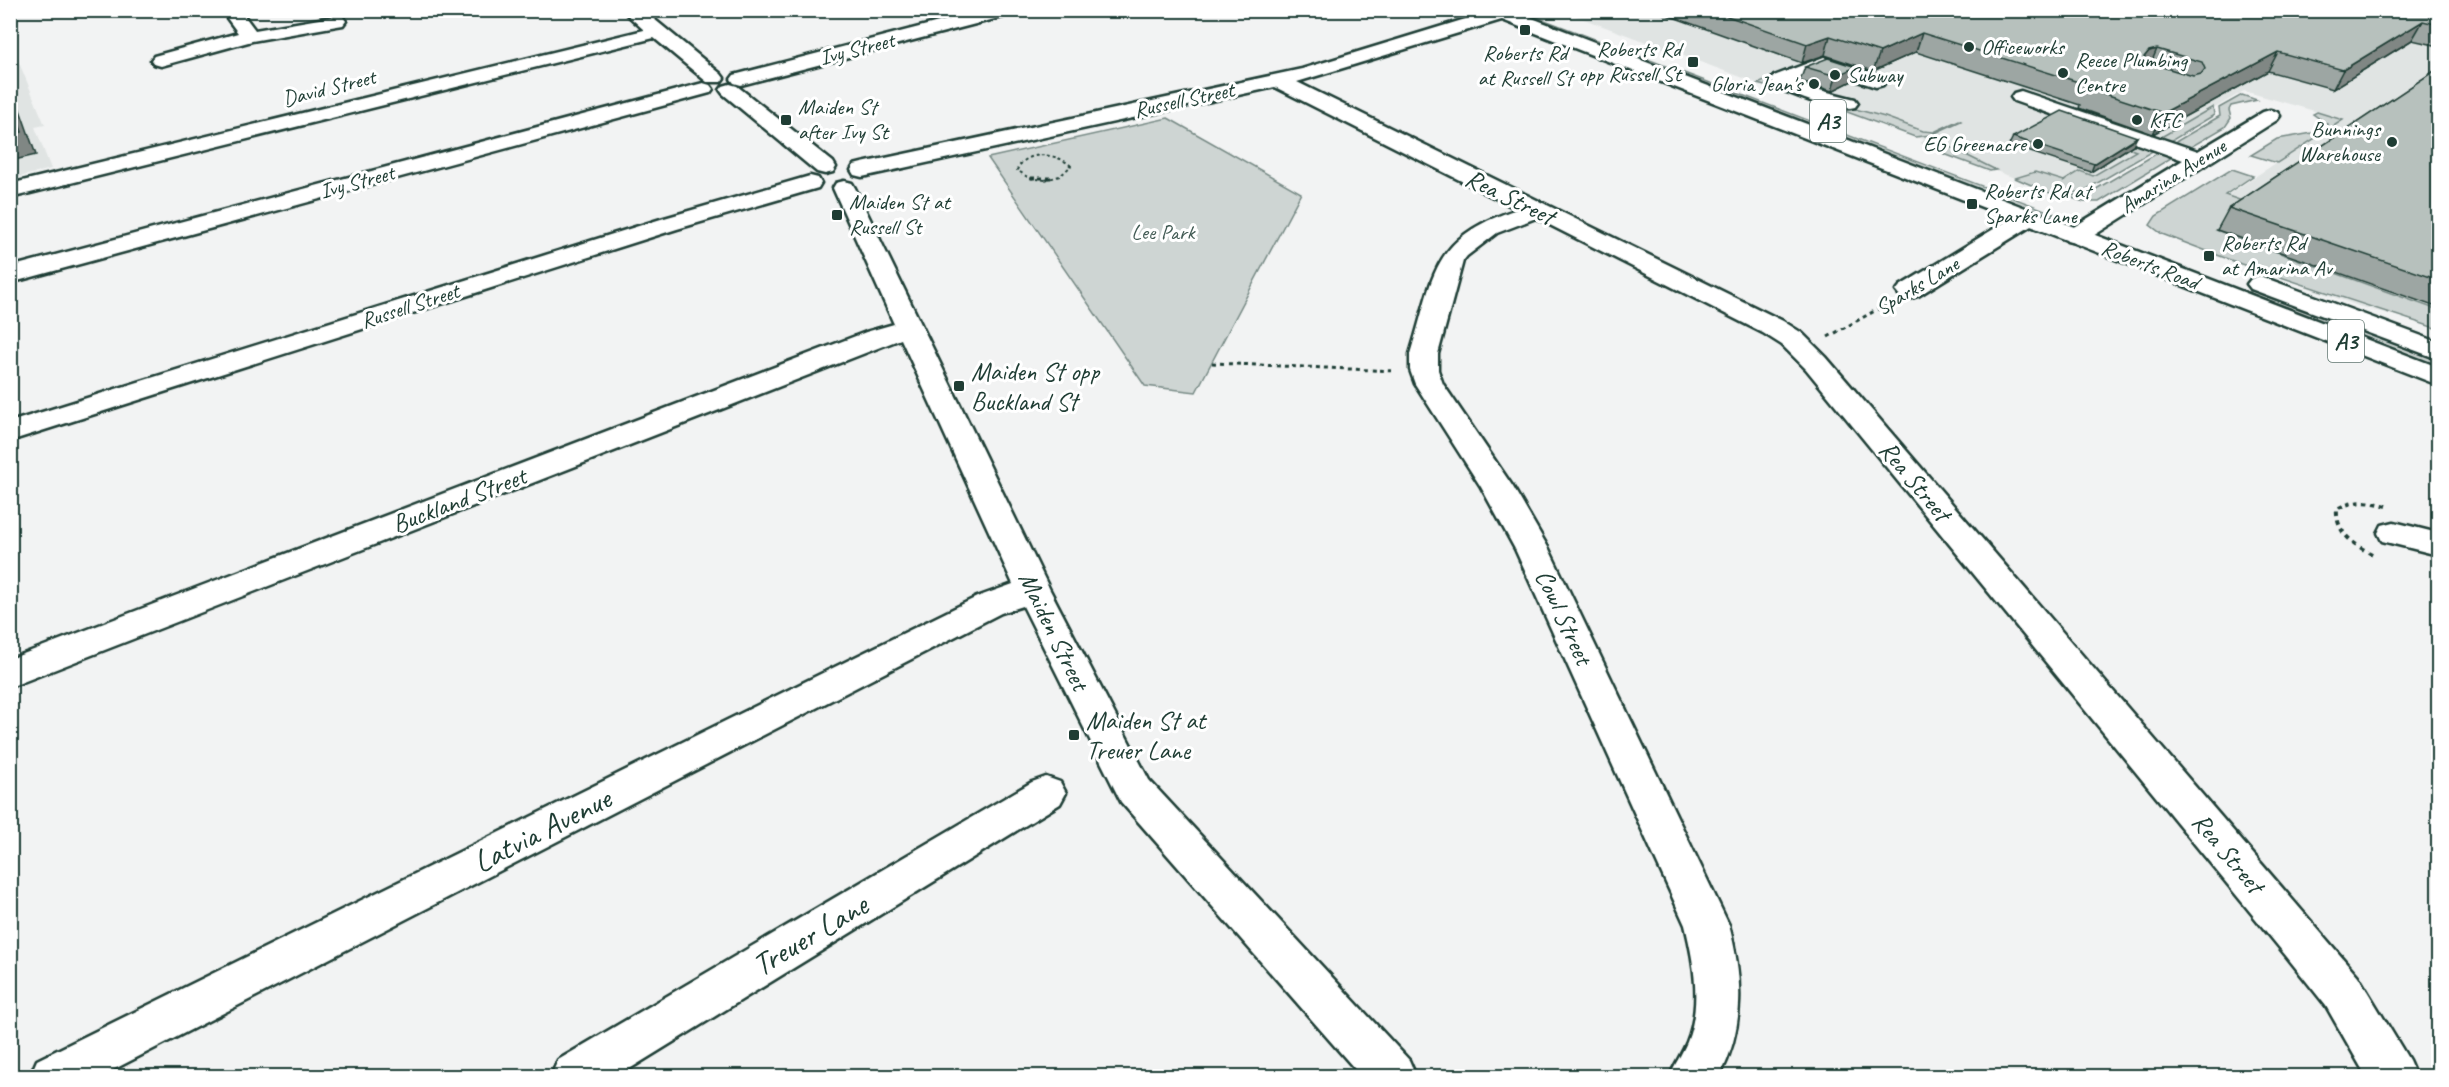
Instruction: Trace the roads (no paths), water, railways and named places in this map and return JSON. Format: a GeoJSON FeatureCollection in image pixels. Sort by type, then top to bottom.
{"type":"FeatureCollection","features":[{"type":"Feature","properties":{"kind":"main road"},"geometry":{"type":"LineString","coordinates":[[230,10],[250,36]]}},
{"type":"Feature","properties":{"kind":"main road","name":"Maiden Street"},"geometry":{"type":"LineString","coordinates":[[631,10],[835,177],[980,473],[1033,590],[1116,758],[1135,791],[1392,1077]]}},
{"type":"Feature","properties":{"kind":"main road","name":"Ivy Street"},"geometry":{"type":"LineString","coordinates":[[10,274],[1008,10]]}},
{"type":"Feature","properties":{"kind":"main road","name":"Roberts Road"},"geometry":{"type":"LineString","coordinates":[[1537,10],[2436,350]]}},
{"type":"Feature","properties":{"kind":"main road","name":"Roberts Road"},"geometry":{"type":"LineString","coordinates":[[1497,12],[2439,377]]}},
{"type":"Feature","properties":{"kind":"main road","name":"Russell Street"},"geometry":{"type":"LineString","coordinates":[[10,432],[669,224],[835,177],[1343,64],[1497,12]]}},
{"type":"Feature","properties":{"kind":"main road"},"geometry":{"type":"LineString","coordinates":[[161,60],[250,36],[337,21]]}},
{"type":"Feature","properties":{"kind":"main road","name":"David Street"},"geometry":{"type":"LineString","coordinates":[[10,191],[658,33]]}},
{"type":"Feature","properties":{"kind":"main road"},"geometry":{"type":"LineString","coordinates":[[1848,103],[1832,101],[1783,84],[1781,80],[1820,64],[1834,65],[1876,81]]}},
{"type":"Feature","properties":{"kind":"main road","name":"Rea Street"},"geometry":{"type":"LineString","coordinates":[[1277,80],[1773,327],[1803,349],[2304,943],[2342,991],[2391,1077]]}},
{"type":"Feature","properties":{"kind":"main road"},"geometry":{"type":"LineString","coordinates":[[2021,98],[2201,159]]}},
{"type":"Feature","properties":{"kind":"main road","name":"Amarina Avenue"},"geometry":{"type":"LineString","coordinates":[[2076,236],[2270,116]]}},
{"type":"Feature","properties":{"kind":"main road","name":"Cowl Street"},"geometry":{"type":"LineString","coordinates":[[1536,210],[1478,234],[1458,250],[1451,261],[1424,354],[1424,370],[1437,399],[1497,487],[1532,549],[1707,925],[1716,957],[1720,994],[1715,1030],[1705,1060],[1694,1077]]}},
{"type":"Feature","properties":{"kind":"main road","name":"Sparks Lane"},"geometry":{"type":"LineString","coordinates":[[1909,291],[2028,218]]}},
{"type":"Feature","properties":{"kind":"main road","name":"Buckland Street"},"geometry":{"type":"LineString","coordinates":[[10,674],[865,342],[909,328]]}},
{"type":"Feature","properties":{"kind":"main road"},"geometry":{"type":"LineString","coordinates":[[2394,533],[2439,544]]}},
{"type":"Feature","properties":{"kind":"main road","name":"Latvia Avenue"},"geometry":{"type":"LineString","coordinates":[[54,1077],[989,605],[1033,590]]}},
{"type":"Feature","properties":{"kind":"main road","name":"Treuer Lane"},"geometry":{"type":"LineString","coordinates":[[581,1075],[1046,793]]}},
{"type":"Feature","properties":{"kind":"place","name":"Roberts Rd at Russell St"},"geometry":{"type":"Point","coordinates":[1525,30]}},
{"type":"Feature","properties":{"kind":"place","name":"Officeworks"},"geometry":{"type":"Point","coordinates":[1969,47]}},
{"type":"Feature","properties":{"kind":"place","name":"Roberts Rd opp Russell St"},"geometry":{"type":"Point","coordinates":[1693,62]}},
{"type":"Feature","properties":{"kind":"place","name":"Reece Plumbing Centre"},"geometry":{"type":"Point","coordinates":[2063,73]}},
{"type":"Feature","properties":{"kind":"place","name":"Subway"},"geometry":{"type":"Point","coordinates":[1835,75]}},
{"type":"Feature","properties":{"kind":"place","name":"Gloria Jean's"},"geometry":{"type":"Point","coordinates":[1814,84]}},
{"type":"Feature","properties":{"kind":"place","name":"Maiden St after Ivy St"},"geometry":{"type":"Point","coordinates":[786,120]}},
{"type":"Feature","properties":{"kind":"place","name":"KFC"},"geometry":{"type":"Point","coordinates":[2137,120]}},
{"type":"Feature","properties":{"kind":"place","name":"Bunnings Warehouse"},"geometry":{"type":"Point","coordinates":[2392,142]}},
{"type":"Feature","properties":{"kind":"place","name":"EG Greenacre"},"geometry":{"type":"Point","coordinates":[2038,144]}},
{"type":"Feature","properties":{"kind":"place","name":"Roberts Rd at Sparks Lane"},"geometry":{"type":"Point","coordinates":[1972,204]}},
{"type":"Feature","properties":{"kind":"place","name":"Maiden St at Russell St"},"geometry":{"type":"Point","coordinates":[837,215]}},
{"type":"Feature","properties":{"kind":"place","name":"Roberts Rd at Amarina Av"},"geometry":{"type":"Point","coordinates":[2209,256]}},
{"type":"Feature","properties":{"kind":"place","name":"Maiden St opp Buckland St"},"geometry":{"type":"Point","coordinates":[959,386]}},
{"type":"Feature","properties":{"kind":"place","name":"Maiden St at Treuer Lane"},"geometry":{"type":"Point","coordinates":[1074,735]}},
{"type":"Feature","properties":{"kind":"park label","name":"Lee Park"},"geometry":{"type":"Point","coordinates":[1163,232]}}]}
